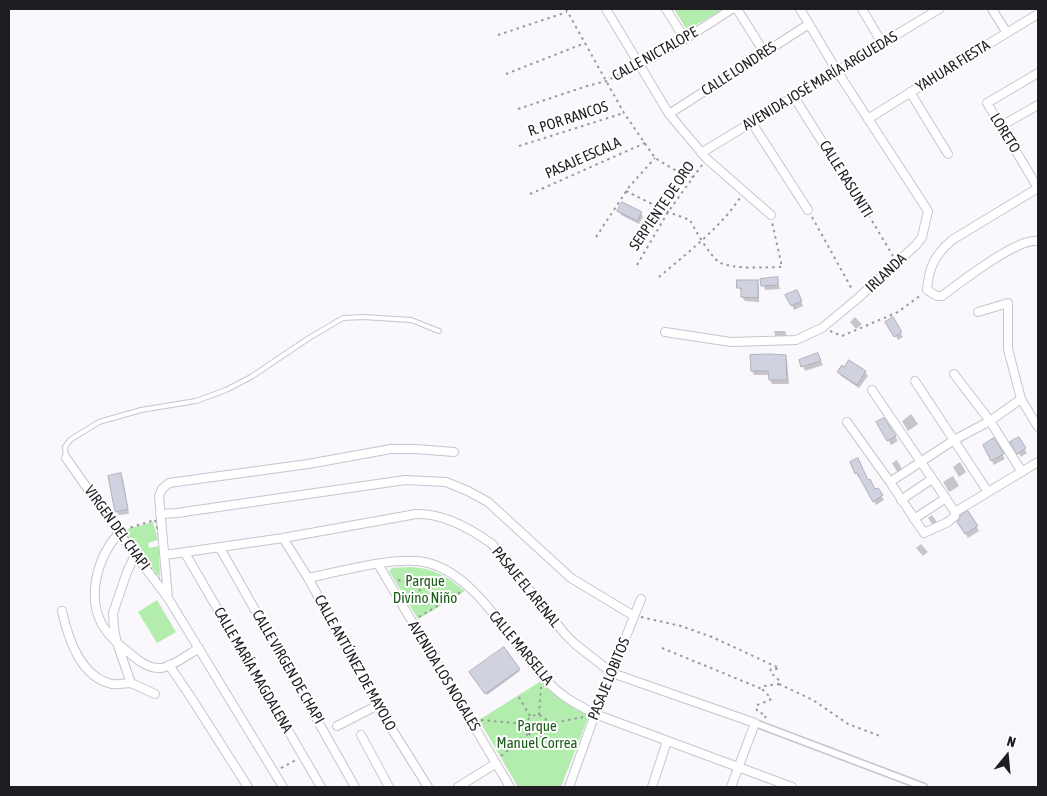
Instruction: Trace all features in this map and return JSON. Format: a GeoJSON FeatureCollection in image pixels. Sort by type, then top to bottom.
{"type":"FeatureCollection","features":[{"type":"Feature","properties":{"kind":"street"},"geometry":{"type":"LineString","coordinates":[[606,9],[669,114],[704,156],[771,215]]}},
{"type":"Feature","properties":{"kind":"street"},"geometry":{"type":"LineString","coordinates":[[666,9],[685,39]]}},
{"type":"Feature","properties":{"kind":"street","name":"CALLE NICTALOPE"},"geometry":{"type":"LineString","coordinates":[[638,64],[685,39],[732,9]]}},
{"type":"Feature","properties":{"kind":"street"},"geometry":{"type":"LineString","coordinates":[[737,9],[764,52]]}},
{"type":"Feature","properties":{"kind":"street","name":"IRLANDA"},"geometry":{"type":"LineString","coordinates":[[665,332],[731,342],[796,340],[822,328],[857,299],[922,237],[928,212],[837,71],[800,9]]}},
{"type":"Feature","properties":{"kind":"street"},"geometry":{"type":"LineString","coordinates":[[862,9],[882,43]]}},
{"type":"Feature","properties":{"kind":"street","name":"AVENIDA JOSÉ MARÍA ARGUEDAS"},"geometry":{"type":"LineString","coordinates":[[704,156],[752,123],[882,43],[930,11],[939,9]]}},
{"type":"Feature","properties":{"kind":"street"},"geometry":{"type":"LineString","coordinates":[[992,9],[1007,33]]}},
{"type":"Feature","properties":{"kind":"street","name":"YAHUAR FIESTA"},"geometry":{"type":"LineString","coordinates":[[868,119],[1038,14]]}},
{"type":"Feature","properties":{"kind":"street","name":"CALLE LONDRES"},"geometry":{"type":"LineString","coordinates":[[669,114],[808,24]]}},
{"type":"Feature","properties":{"kind":"street","name":"LORETO"},"geometry":{"type":"LineString","coordinates":[[1038,73],[986,104],[1038,188]]}},
{"type":"Feature","properties":{"kind":"street"},"geometry":{"type":"LineString","coordinates":[[910,92],[948,154]]}},
{"type":"Feature","properties":{"kind":"street","name":"CALLE RASUNITI"},"geometry":{"type":"LineString","coordinates":[[794,97],[857,197]]}},
{"type":"Feature","properties":{"kind":"street"},"geometry":{"type":"LineString","coordinates":[[1001,126],[1038,105]]}},
{"type":"Feature","properties":{"kind":"street"},"geometry":{"type":"LineString","coordinates":[[752,123],[808,210]]}},
{"type":"Feature","properties":{"kind":"street"},"geometry":{"type":"LineString","coordinates":[[1038,188],[952,240],[940,250],[932,262],[927,290],[942,296],[987,264],[1021,244],[1032,240],[1038,241]]}},
{"type":"Feature","properties":{"kind":"street"},"geometry":{"type":"LineString","coordinates":[[978,312],[1008,303],[1008,349],[1021,399],[1038,427]]}},
{"type":"Feature","properties":{"kind":"street"},"geometry":{"type":"LineString","coordinates":[[954,374],[990,421],[1022,472]]}},
{"type":"Feature","properties":{"kind":"street"},"geometry":{"type":"LineString","coordinates":[[916,381],[988,492]]}},
{"type":"Feature","properties":{"kind":"street"},"geometry":{"type":"LineString","coordinates":[[872,390],[955,512]]}},
{"type":"Feature","properties":{"kind":"street"},"geometry":{"type":"LineString","coordinates":[[890,482],[954,440],[990,421],[1021,399]]}},
{"type":"Feature","properties":{"kind":"street"},"geometry":{"type":"LineString","coordinates":[[847,422],[924,533],[948,522],[955,516],[955,512],[1038,462]]}},
{"type":"Feature","properties":{"kind":"street"},"geometry":{"type":"LineString","coordinates":[[168,598],[158,496],[169,483],[308,464],[391,449],[454,452]]}},
{"type":"Feature","properties":{"kind":"street","name":"VIRGEN DEL CHAPI"},"geometry":{"type":"LineString","coordinates":[[66,458],[168,598],[283,787]]}},
{"type":"Feature","properties":{"kind":"street"},"geometry":{"type":"LineString","coordinates":[[901,500],[932,479]]}},
{"type":"Feature","properties":{"kind":"street"},"geometry":{"type":"LineString","coordinates":[[160,514],[405,480],[446,482],[488,502],[571,578],[634,616]]}},
{"type":"Feature","properties":{"kind":"street"},"geometry":{"type":"LineString","coordinates":[[914,519],[946,498]]}},
{"type":"Feature","properties":{"kind":"street","name":"PASAJE EL ARENAL"},"geometry":{"type":"LineString","coordinates":[[164,555],[283,538],[416,514],[436,515],[476,533],[492,544],[565,634],[612,673],[755,723]]}},
{"type":"Feature","properties":{"kind":"street"},"geometry":{"type":"LineString","coordinates":[[120,531],[111,541],[102,557],[97,580],[95,602],[105,629],[117,643],[138,660],[151,666],[161,668],[199,648]]}},
{"type":"Feature","properties":{"kind":"street","name":"CALLE ANTÚNEZ DE MAYOLO"},"geometry":{"type":"LineString","coordinates":[[283,538],[308,578],[378,705],[428,787]]}},
{"type":"Feature","properties":{"kind":"street","name":"CALLE VIRGEN DE CHAPI"},"geometry":{"type":"LineString","coordinates":[[220,548],[354,787]]}},
{"type":"Feature","properties":{"kind":"street"},"geometry":{"type":"LineString","coordinates":[[132,683],[117,643],[113,613],[127,572],[136,553]]}},
{"type":"Feature","properties":{"kind":"street","name":"CALLE MARÍA MAGDALENA"},"geometry":{"type":"LineString","coordinates":[[185,553],[321,787]]}},
{"type":"Feature","properties":{"kind":"street","name":"CALLE MARSELLA"},"geometry":{"type":"LineString","coordinates":[[308,578],[378,564],[423,562],[438,566],[461,580],[487,606],[547,682],[570,702],[595,714],[792,787]]}},
{"type":"Feature","properties":{"kind":"street","name":"AVENIDA LOS NOGALES"},"geometry":{"type":"LineString","coordinates":[[378,564],[510,787]]}},
{"type":"Feature","properties":{"kind":"street","name":"PASAJE LOBITOS"},"geometry":{"type":"LineString","coordinates":[[569,787],[595,714],[641,599]]}},
{"type":"Feature","properties":{"kind":"street"},"geometry":{"type":"LineString","coordinates":[[62,611],[67,632],[76,655],[95,676],[112,684],[132,683],[155,694]]}},
{"type":"Feature","properties":{"kind":"street"},"geometry":{"type":"LineString","coordinates":[[169,665],[248,787]]}},
{"type":"Feature","properties":{"kind":"street"},"geometry":{"type":"LineString","coordinates":[[337,726],[378,705]]}},
{"type":"Feature","properties":{"kind":"street"},"geometry":{"type":"LineString","coordinates":[[731,787],[755,723],[924,787]]}},
{"type":"Feature","properties":{"kind":"street"},"geometry":{"type":"LineString","coordinates":[[361,735],[389,787]]}},
{"type":"Feature","properties":{"kind":"street"},"geometry":{"type":"LineString","coordinates":[[652,787],[667,741]]}},
{"type":"Feature","properties":{"kind":"street"},"geometry":{"type":"LineString","coordinates":[[458,787],[495,764]]}},
{"type":"Feature","properties":{"kind":"lane"},"geometry":{"type":"LineString","coordinates":[[66,458],[65,447],[70,440],[99,422],[141,410],[196,401],[226,390],[342,318],[363,316],[411,320],[439,331]]}},
{"type":"Feature","properties":{"kind":"path"},"geometry":{"type":"LineString","coordinates":[[566,9],[624,113],[656,158],[673,169],[693,177]]}},
{"type":"Feature","properties":{"kind":"path"},"geometry":{"type":"LineString","coordinates":[[498,35],[567,12]]}},
{"type":"Feature","properties":{"kind":"path"},"geometry":{"type":"LineString","coordinates":[[506,74],[585,42]]}},
{"type":"Feature","properties":{"kind":"path","name":"CALLE NICTALOPE"},"geometry":{"type":"LineString","coordinates":[[518,109],[606,81],[638,64]]}},
{"type":"Feature","properties":{"kind":"path","name":"R. POR RANCOS"},"geometry":{"type":"LineString","coordinates":[[520,146],[624,113]]}},
{"type":"Feature","properties":{"kind":"path","name":"PASAJE ESCALA"},"geometry":{"type":"LineString","coordinates":[[530,194],[645,143]]}},
{"type":"Feature","properties":{"kind":"path","name":"SERPIENTE DE ORO"},"geometry":{"type":"LineString","coordinates":[[637,265],[668,212],[693,177],[704,156]]}},
{"type":"Feature","properties":{"kind":"path"},"geometry":{"type":"LineString","coordinates":[[596,237],[626,191],[656,158]]}},
{"type":"Feature","properties":{"kind":"path"},"geometry":{"type":"LineString","coordinates":[[626,191],[668,212],[690,220],[701,240],[719,262],[741,267],[782,266],[771,215]]}},
{"type":"Feature","properties":{"kind":"path"},"geometry":{"type":"LineString","coordinates":[[659,277],[701,240],[733,208],[744,192]]}},
{"type":"Feature","properties":{"kind":"path","name":"CALLE RASUNITI"},"geometry":{"type":"LineString","coordinates":[[857,197],[897,262]]}},
{"type":"Feature","properties":{"kind":"path"},"geometry":{"type":"LineString","coordinates":[[808,210],[857,299]]}},
{"type":"Feature","properties":{"kind":"path"},"geometry":{"type":"LineString","coordinates":[[822,328],[842,336],[898,312],[927,290]]}},
{"type":"Feature","properties":{"kind":"path"},"geometry":{"type":"LineString","coordinates":[[155,520],[161,542],[162,580],[160,580],[120,531],[155,520]]}},
{"type":"Feature","properties":{"kind":"path"},"geometry":{"type":"LineString","coordinates":[[416,586],[426,582],[428,576]]}},
{"type":"Feature","properties":{"kind":"path"},"geometry":{"type":"LineString","coordinates":[[398,580],[416,586],[427,600],[437,594]]}},
{"type":"Feature","properties":{"kind":"path"},"geometry":{"type":"LineString","coordinates":[[426,582],[437,594],[453,597]]}},
{"type":"Feature","properties":{"kind":"path"},"geometry":{"type":"LineString","coordinates":[[419,617],[463,591]]}},
{"type":"Feature","properties":{"kind":"path"},"geometry":{"type":"LineString","coordinates":[[634,616],[681,626],[740,649],[779,668],[771,669],[770,672],[780,681],[779,684]]}},
{"type":"Feature","properties":{"kind":"path"},"geometry":{"type":"LineString","coordinates":[[662,648],[762,689],[771,698],[756,705],[756,708],[758,712],[766,715]]}},
{"type":"Feature","properties":{"kind":"path"},"geometry":{"type":"LineString","coordinates":[[539,715],[541,683]]}},
{"type":"Feature","properties":{"kind":"path"},"geometry":{"type":"LineString","coordinates":[[762,689],[764,686],[779,684],[813,700],[848,724],[880,736]]}},
{"type":"Feature","properties":{"kind":"path"},"geometry":{"type":"LineString","coordinates":[[519,696],[530,717]]}},
{"type":"Feature","properties":{"kind":"path"},"geometry":{"type":"LineString","coordinates":[[549,724],[595,714]]}},
{"type":"Feature","properties":{"kind":"path"},"geometry":{"type":"LineString","coordinates":[[539,715],[545,718],[549,724],[548,731],[542,736],[535,737],[529,734],[526,724],[530,717],[539,715]]}},
{"type":"Feature","properties":{"kind":"path"},"geometry":{"type":"LineString","coordinates":[[470,719],[526,724]]}},
{"type":"Feature","properties":{"kind":"path"},"geometry":{"type":"LineString","coordinates":[[501,756],[529,734]]}},
{"type":"Feature","properties":{"kind":"path"},"geometry":{"type":"LineString","coordinates":[[274,772],[303,756]]}},
{"type":"Feature","properties":{"kind":"green space"},"geometry":{"type":"Polygon","coordinates":[[[674,9],[724,9],[687,30],[674,9]]]}},
{"type":"Feature","properties":{"kind":"green space"},"geometry":{"type":"Polygon","coordinates":[[[153,522],[158,540],[148,543],[149,548],[159,546],[160,578],[124,530],[153,522]]]}},
{"type":"Feature","properties":{"kind":"green space","name":"Parque Divino Niño"},"geometry":{"type":"Polygon","coordinates":[[[409,567],[433,571],[452,581],[465,591],[418,619],[389,571],[392,568],[409,567]]]}},
{"type":"Feature","properties":{"kind":"green space"},"geometry":{"type":"Polygon","coordinates":[[[157,600],[176,632],[157,643],[138,612],[157,600]]]}},
{"type":"Feature","properties":{"kind":"green space","name":"Parque Manuel Correa"},"geometry":{"type":"Polygon","coordinates":[[[541,681],[563,701],[589,715],[561,787],[518,787],[479,720],[541,681]]]}},
{"type":"Feature","properties":{"kind":"building"},"geometry":{"type":"Polygon","coordinates":[[[622,202],[642,212],[637,221],[617,211],[622,202]]]}},
{"type":"Feature","properties":{"kind":"building"},"geometry":{"type":"Polygon","coordinates":[[[778,277],[778,285],[761,286],[760,279],[778,277]]]}},
{"type":"Feature","properties":{"kind":"building"},"geometry":{"type":"Polygon","coordinates":[[[737,280],[758,280],[758,298],[741,297],[741,288],[737,288],[737,280]]]}},
{"type":"Feature","properties":{"kind":"building"},"geometry":{"type":"Polygon","coordinates":[[[797,290],[802,301],[791,306],[785,295],[797,290]]]}},
{"type":"Feature","properties":{"kind":"building"},"geometry":{"type":"Polygon","coordinates":[[[893,317],[902,332],[894,337],[885,322],[893,317]]]}},
{"type":"Feature","properties":{"kind":"building"},"geometry":{"type":"Polygon","coordinates":[[[818,353],[821,361],[801,367],[799,360],[818,353]]]}},
{"type":"Feature","properties":{"kind":"building"},"geometry":{"type":"Polygon","coordinates":[[[750,355],[786,355],[787,380],[769,380],[768,371],[751,371],[750,355]]]}},
{"type":"Feature","properties":{"kind":"building"},"geometry":{"type":"Polygon","coordinates":[[[849,360],[866,371],[857,385],[837,372],[849,360]]]}},
{"type":"Feature","properties":{"kind":"building"},"geometry":{"type":"Polygon","coordinates":[[[884,418],[896,436],[887,441],[876,422],[884,418]]]}},
{"type":"Feature","properties":{"kind":"building"},"geometry":{"type":"Polygon","coordinates":[[[1019,437],[1026,448],[1017,454],[1010,442],[1019,437]]]}},
{"type":"Feature","properties":{"kind":"building"},"geometry":{"type":"Polygon","coordinates":[[[994,438],[1004,454],[991,461],[983,445],[994,438]]]}},
{"type":"Feature","properties":{"kind":"building"},"geometry":{"type":"Polygon","coordinates":[[[858,458],[868,480],[870,479],[875,489],[878,488],[883,495],[873,502],[857,473],[855,474],[850,462],[858,458]]]}},
{"type":"Feature","properties":{"kind":"building"},"geometry":{"type":"Polygon","coordinates":[[[121,473],[128,509],[115,512],[108,476],[121,473]]]}},
{"type":"Feature","properties":{"kind":"building"},"geometry":{"type":"Polygon","coordinates":[[[968,511],[978,526],[965,534],[957,522],[961,515],[968,511]]]}},
{"type":"Feature","properties":{"kind":"building"},"geometry":{"type":"Polygon","coordinates":[[[504,647],[520,669],[485,694],[469,672],[504,647]]]}}]}
